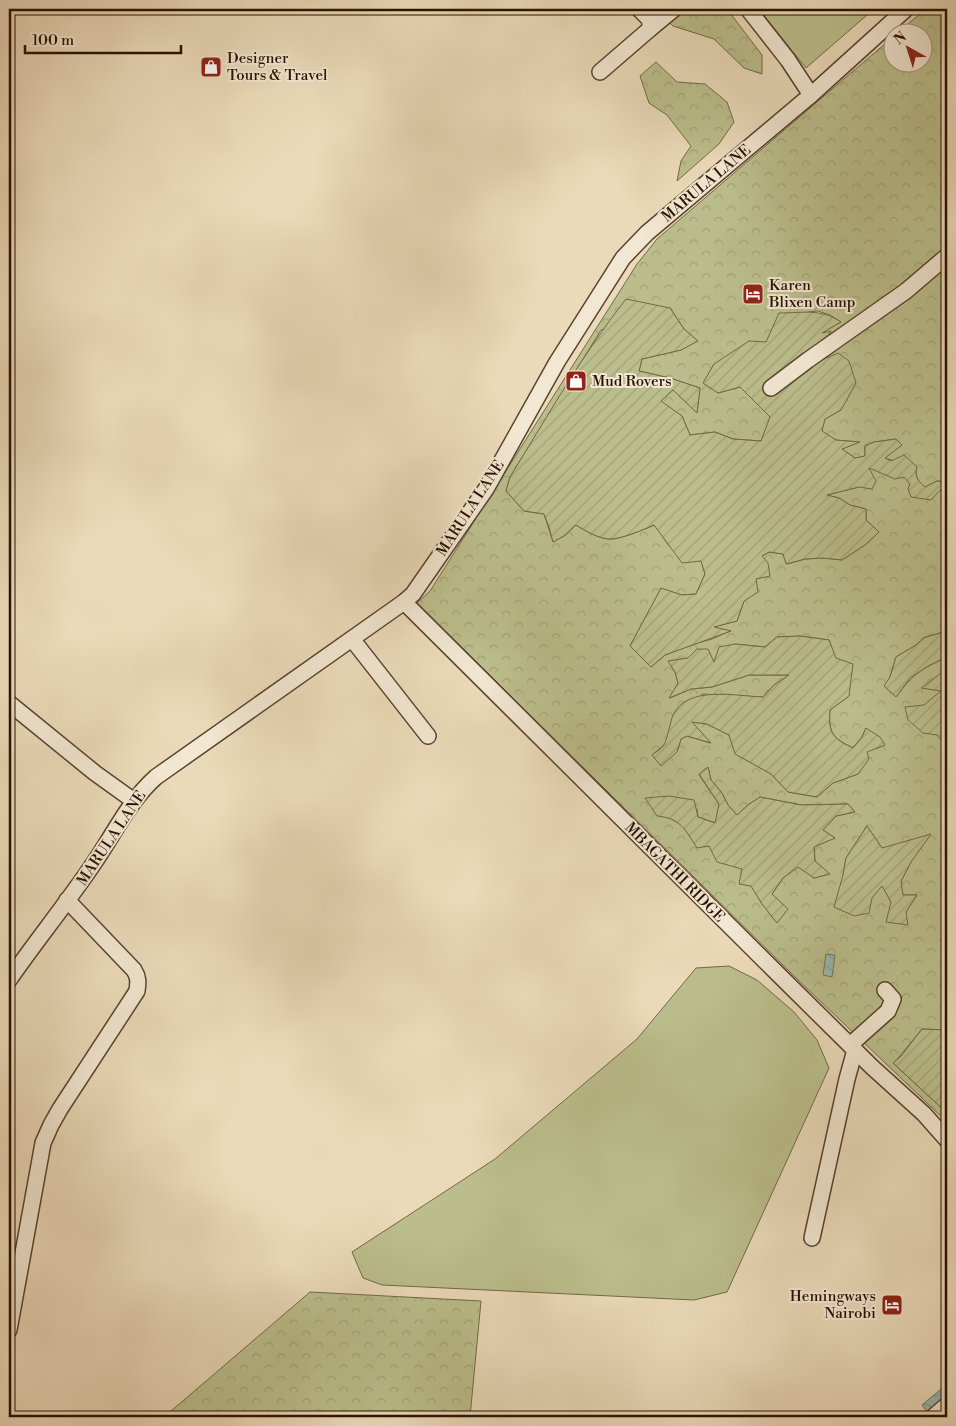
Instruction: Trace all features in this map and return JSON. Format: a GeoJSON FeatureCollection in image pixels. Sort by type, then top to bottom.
{"type":"FeatureCollection","features":[{"type":"Feature","properties":{"kind":"street"},"geometry":{"type":"LineString","coordinates":[[638,9],[649,19],[651,28]]}},
{"type":"Feature","properties":{"kind":"street"},"geometry":{"type":"LineString","coordinates":[[600,72],[674,9]]}},
{"type":"Feature","properties":{"kind":"street"},"geometry":{"type":"LineString","coordinates":[[748,9],[788,60],[811,94]]}},
{"type":"Feature","properties":{"kind":"street","name":"MARULA LANE"},"geometry":{"type":"LineString","coordinates":[[9,980],[101,853],[145,787],[156,777],[404,602],[412,594],[486,489],[557,362],[630,249],[646,233],[811,94],[906,9]]}},
{"type":"Feature","properties":{"kind":"street"},"geometry":{"type":"LineString","coordinates":[[771,388],[906,291],[947,256]]}},
{"type":"Feature","properties":{"kind":"street","name":"MBAGATHI RIDGE"},"geometry":{"type":"LineString","coordinates":[[404,602],[853,1047],[924,1114],[947,1140]]}},
{"type":"Feature","properties":{"kind":"street"},"geometry":{"type":"LineString","coordinates":[[352,639],[428,736]]}},
{"type":"Feature","properties":{"kind":"street"},"geometry":{"type":"LineString","coordinates":[[9,703],[95,773],[134,801]]}},
{"type":"Feature","properties":{"kind":"street"},"geometry":{"type":"LineString","coordinates":[[9,1330],[44,1143],[50,1125],[137,991],[138,977],[134,970],[67,900]]}},
{"type":"Feature","properties":{"kind":"street"},"geometry":{"type":"LineString","coordinates":[[812,1238],[853,1047],[888,1011],[893,999],[885,990]]}},
{"type":"Feature","properties":{"kind":"street"},"geometry":{"type":"LineString","coordinates":[[933,1417],[947,1405]]}},
{"type":"Feature","properties":{"kind":"green space"},"geometry":{"type":"Polygon","coordinates":[[[656,9],[727,9],[762,55],[762,74],[744,68],[714,39],[673,26],[656,9]]]}},
{"type":"Feature","properties":{"kind":"green space"},"geometry":{"type":"Polygon","coordinates":[[[759,9],[874,9],[806,68],[759,9]]]}},
{"type":"Feature","properties":{"kind":"green space"},"geometry":{"type":"Polygon","coordinates":[[[926,9],[947,9],[947,481],[937,481],[925,488],[917,478],[917,467],[884,458],[902,445],[896,439],[874,442],[865,446],[865,457],[855,458],[842,449],[859,442],[836,440],[821,431],[825,419],[841,410],[814,364],[830,332],[819,334],[841,322],[830,315],[818,311],[808,312],[766,342],[714,364],[704,382],[718,393],[740,387],[771,417],[761,441],[733,439],[715,432],[690,435],[682,416],[660,401],[673,390],[697,412],[700,388],[670,378],[639,371],[642,359],[681,350],[697,341],[684,329],[670,308],[601,330],[510,477],[506,491],[524,511],[544,514],[553,542],[564,536],[576,525],[596,536],[613,539],[655,525],[669,546],[701,560],[705,574],[696,594],[682,595],[661,589],[630,646],[651,667],[665,655],[730,631],[712,627],[737,621],[744,601],[756,579],[762,556],[769,552],[783,554],[787,564],[805,559],[842,560],[865,545],[879,532],[866,520],[866,509],[850,505],[839,498],[826,495],[859,487],[869,468],[904,476],[910,484],[908,489],[943,489],[947,483],[947,631],[923,638],[916,645],[896,657],[885,686],[896,697],[918,673],[947,657],[947,1030],[922,1029],[893,1063],[947,1113],[947,1122],[795,977],[417,603],[430,591],[637,264],[657,239],[884,45],[884,72],[934,72],[934,22],[910,22],[926,9]],[[800,636],[777,637],[765,647],[735,644],[714,662],[697,649],[688,658],[669,661],[678,683],[670,698],[691,689],[712,687],[749,675],[790,675],[774,685],[763,697],[702,694],[665,744],[652,755],[677,752],[681,739],[687,736],[710,743],[691,722],[707,724],[729,735],[736,754],[771,774],[788,792],[817,797],[833,783],[858,774],[867,752],[866,728],[862,737],[853,748],[836,738],[833,734],[830,724],[830,710],[849,696],[829,640],[800,636]],[[708,768],[699,775],[719,804],[716,823],[698,817],[697,809],[668,817],[682,825],[697,847],[709,846],[742,869],[762,904],[777,922],[772,894],[783,878],[798,866],[814,878],[829,874],[815,861],[814,847],[834,838],[823,830],[836,816],[855,812],[848,804],[801,805],[760,797],[737,815],[711,780],[708,768]],[[867,826],[846,858],[843,875],[872,898],[882,885],[891,902],[906,912],[917,895],[902,895],[901,881],[911,862],[882,848],[867,826]]]}},
{"type":"Feature","properties":{"kind":"green space"},"geometry":{"type":"Polygon","coordinates":[[[656,62],[677,82],[705,84],[727,102],[734,122],[719,144],[677,181],[681,161],[691,146],[667,115],[649,103],[640,76],[656,62]]]}},
{"type":"Feature","properties":{"kind":"green space"},"geometry":{"type":"Polygon","coordinates":[[[626,299],[670,308],[684,329],[698,341],[681,350],[642,359],[639,371],[670,378],[700,388],[697,413],[673,390],[661,401],[682,416],[690,435],[715,432],[733,439],[761,441],[770,417],[740,387],[718,393],[703,383],[714,364],[749,341],[766,342],[779,313],[819,313],[841,322],[822,333],[831,331],[815,363],[838,353],[849,361],[856,383],[841,410],[825,419],[822,431],[836,440],[860,442],[842,449],[855,458],[865,456],[865,446],[874,442],[896,439],[902,445],[885,458],[891,461],[904,455],[917,467],[917,478],[925,487],[937,481],[947,483],[931,500],[911,497],[908,489],[910,484],[904,477],[895,479],[869,468],[876,481],[872,489],[859,487],[827,495],[839,498],[850,505],[866,509],[866,520],[879,532],[865,545],[842,560],[805,559],[786,564],[783,554],[769,552],[762,556],[768,563],[770,576],[756,579],[758,592],[744,601],[737,621],[714,627],[731,631],[665,655],[651,667],[630,646],[661,588],[682,595],[696,594],[705,574],[701,561],[682,563],[654,525],[625,536],[609,539],[596,536],[576,525],[564,536],[553,542],[544,514],[524,511],[506,491],[510,477],[565,386],[626,299]]]}},
{"type":"Feature","properties":{"kind":"green space"},"geometry":{"type":"Polygon","coordinates":[[[947,631],[947,657],[928,666],[910,678],[896,697],[884,686],[890,677],[896,657],[916,645],[923,638],[947,631]]]}},
{"type":"Feature","properties":{"kind":"green space"},"geometry":{"type":"Polygon","coordinates":[[[800,636],[829,640],[836,658],[853,664],[849,696],[830,710],[831,730],[836,738],[853,748],[862,737],[866,728],[880,737],[885,745],[867,752],[869,759],[858,774],[833,783],[817,797],[788,792],[771,774],[735,754],[729,735],[707,724],[692,722],[711,743],[687,736],[681,739],[677,752],[661,766],[652,755],[664,745],[673,715],[689,699],[713,694],[763,697],[774,685],[789,675],[749,675],[712,687],[691,689],[669,698],[678,683],[675,672],[668,661],[688,658],[697,649],[708,649],[714,662],[719,647],[735,644],[765,647],[777,637],[800,636]]]}},
{"type":"Feature","properties":{"kind":"green space"},"geometry":{"type":"Polygon","coordinates":[[[944,671],[947,671],[947,747],[937,735],[923,733],[908,720],[905,707],[924,705],[941,691],[921,688],[944,671]]]}},
{"type":"Feature","properties":{"kind":"green space"},"geometry":{"type":"Polygon","coordinates":[[[708,767],[711,780],[737,815],[760,797],[801,805],[848,804],[855,812],[836,816],[823,830],[835,838],[814,847],[815,861],[830,874],[814,878],[798,867],[783,878],[772,894],[788,909],[777,923],[751,886],[739,884],[742,869],[717,862],[709,846],[697,848],[689,835],[677,822],[657,816],[645,798],[669,796],[694,800],[698,817],[715,823],[719,804],[699,774],[708,767]]]}},
{"type":"Feature","properties":{"kind":"green space"},"geometry":{"type":"Polygon","coordinates":[[[867,826],[882,848],[931,834],[911,862],[901,881],[903,895],[917,895],[906,912],[908,925],[886,922],[891,902],[882,886],[872,898],[869,913],[854,916],[834,907],[846,858],[867,826]]]}},
{"type":"Feature","properties":{"kind":"green space"},"geometry":{"type":"Polygon","coordinates":[[[729,966],[757,980],[794,1012],[817,1040],[829,1068],[727,1292],[694,1300],[382,1285],[363,1278],[352,1252],[495,1159],[637,1039],[696,968],[729,966]]]}},
{"type":"Feature","properties":{"kind":"green space"},"geometry":{"type":"Polygon","coordinates":[[[922,1029],[947,1030],[947,1113],[893,1063],[901,1056],[922,1029]]]}},
{"type":"Feature","properties":{"kind":"green space"},"geometry":{"type":"Polygon","coordinates":[[[310,1292],[481,1301],[470,1417],[164,1417],[310,1292]]]}},
{"type":"Feature","properties":{"kind":"water"},"geometry":{"type":"Polygon","coordinates":[[[826,954],[835,955],[832,977],[823,975],[826,954]]]}},
{"type":"Feature","properties":{"kind":"water"},"geometry":{"type":"Polygon","coordinates":[[[941,1389],[946,1395],[927,1412],[922,1405],[941,1389]]]}},
{"type":"Feature","properties":{"kind":"place","name":"Designer Tours & Travel"},"geometry":{"type":"Point","coordinates":[211,67]}},
{"type":"Feature","properties":{"kind":"place","name":"Karen Blixen Camp"},"geometry":{"type":"Point","coordinates":[753,294]}},
{"type":"Feature","properties":{"kind":"place","name":"Mud Rovers"},"geometry":{"type":"Point","coordinates":[576,381]}},
{"type":"Feature","properties":{"kind":"place","name":"Hemingways Nairobi"},"geometry":{"type":"Point","coordinates":[892,1305]}}]}
